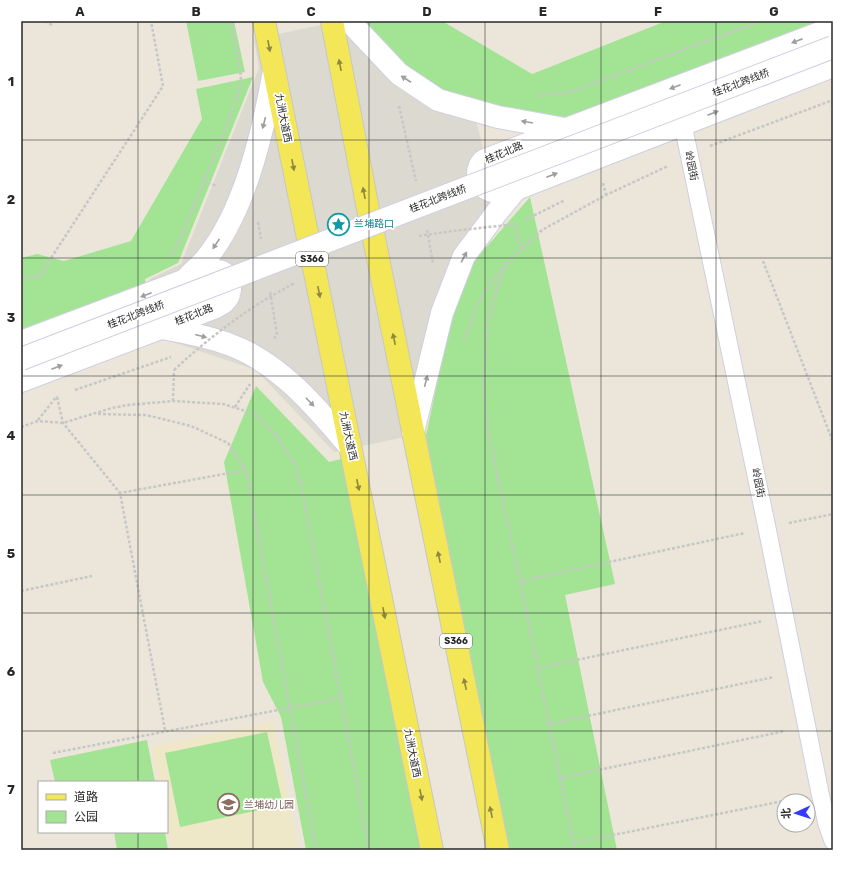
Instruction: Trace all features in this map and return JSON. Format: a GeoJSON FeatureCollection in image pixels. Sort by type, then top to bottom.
{"type":"FeatureCollection","features":[{"type":"Feature","properties":{"kind":"main road","name":"九洲大道西"},"geometry":{"type":"LineString","coordinates":[[264,21],[432,850]]}},
{"type":"Feature","properties":{"kind":"main road","name":"S366"},"geometry":{"type":"LineString","coordinates":[[332,21],[368,211],[498,850]]}},
{"type":"Feature","properties":{"kind":"main road"},"geometry":{"type":"LineString","coordinates":[[348,21],[399,74],[438,100],[498,117],[565,129]]}},
{"type":"Feature","properties":{"kind":"main road","name":"桂花北路"},"geometry":{"type":"LineString","coordinates":[[833,28],[485,160],[481,162],[478,170],[478,178],[487,189],[499,192],[516,190],[833,66]]}},
{"type":"Feature","properties":{"kind":"main road","name":"桂花北跨线桥"},"geometry":{"type":"LineString","coordinates":[[21,359],[833,48]]}},
{"type":"Feature","properties":{"kind":"main road"},"geometry":{"type":"LineString","coordinates":[[182,282],[205,260],[220,239],[232,217],[250,173],[268,108],[274,71]]}},
{"type":"Feature","properties":{"kind":"main road"},"geometry":{"type":"LineString","coordinates":[[413,432],[442,313],[464,256],[497,212],[516,190]]}},
{"type":"Feature","properties":{"kind":"main road","name":"桂花北路"},"geometry":{"type":"LineString","coordinates":[[21,342],[212,270],[221,271],[226,275],[231,289],[229,296],[224,302],[162,328],[21,381]]}},
{"type":"Feature","properties":{"kind":"main road"},"geometry":{"type":"LineString","coordinates":[[162,328],[198,335],[228,344],[264,362],[304,395],[350,447]]}},
{"type":"Feature","properties":{"kind":"lane","name":"岭园街"},"geometry":{"type":"LineString","coordinates":[[683,124],[767,528],[820,793],[827,824],[833,841]]}},
{"type":"Feature","properties":{"kind":"path"},"geometry":{"type":"LineString","coordinates":[[45,21],[52,25]]}},
{"type":"Feature","properties":{"kind":"path"},"geometry":{"type":"LineString","coordinates":[[21,280],[40,275],[163,86],[151,21]]}},
{"type":"Feature","properties":{"kind":"path"},"geometry":{"type":"LineString","coordinates":[[169,258],[180,238],[225,130],[238,91],[241,77],[240,64],[231,21]]}},
{"type":"Feature","properties":{"kind":"path"},"geometry":{"type":"LineString","coordinates":[[533,96],[570,92],[761,21]]}},
{"type":"Feature","properties":{"kind":"path"},"geometry":{"type":"LineString","coordinates":[[461,347],[478,304],[493,280],[509,261],[542,230],[606,195],[689,156],[833,100]]}},
{"type":"Feature","properties":{"kind":"path"},"geometry":{"type":"LineString","coordinates":[[602,181],[606,195]]}},
{"type":"Feature","properties":{"kind":"path"},"geometry":{"type":"LineString","coordinates":[[416,236],[516,224],[569,198]]}},
{"type":"Feature","properties":{"kind":"path"},"geometry":{"type":"LineString","coordinates":[[516,224],[522,250]]}},
{"type":"Feature","properties":{"kind":"path"},"geometry":{"type":"LineString","coordinates":[[509,261],[499,281],[487,325],[484,384],[486,422],[575,850]]}},
{"type":"Feature","properties":{"kind":"path"},"geometry":{"type":"LineString","coordinates":[[763,261],[833,442]]}},
{"type":"Feature","properties":{"kind":"path"},"geometry":{"type":"LineString","coordinates":[[173,401],[174,370],[217,332],[236,318],[297,282]]}},
{"type":"Feature","properties":{"kind":"path"},"geometry":{"type":"LineString","coordinates":[[72,391],[170,358]]}},
{"type":"Feature","properties":{"kind":"path"},"geometry":{"type":"LineString","coordinates":[[38,421],[57,397],[64,394]]}},
{"type":"Feature","properties":{"kind":"path"},"geometry":{"type":"LineString","coordinates":[[57,397],[63,423],[120,493],[165,730]]}},
{"type":"Feature","properties":{"kind":"path"},"geometry":{"type":"LineString","coordinates":[[21,427],[38,421],[63,423],[128,405],[173,401],[223,404],[255,414],[276,435],[294,464],[302,488],[369,850]]}},
{"type":"Feature","properties":{"kind":"path"},"geometry":{"type":"LineString","coordinates":[[94,414],[146,415],[191,426],[228,443],[246,470],[316,850]]}},
{"type":"Feature","properties":{"kind":"path"},"geometry":{"type":"LineString","coordinates":[[120,493],[246,470]]}},
{"type":"Feature","properties":{"kind":"path"},"geometry":{"type":"LineString","coordinates":[[520,581],[833,514]]}},
{"type":"Feature","properties":{"kind":"path"},"geometry":{"type":"LineString","coordinates":[[21,591],[92,576]]}},
{"type":"Feature","properties":{"kind":"path"},"geometry":{"type":"LineString","coordinates":[[538,668],[785,617]]}},
{"type":"Feature","properties":{"kind":"path"},"geometry":{"type":"LineString","coordinates":[[549,724],[796,672]]}},
{"type":"Feature","properties":{"kind":"path"},"geometry":{"type":"LineString","coordinates":[[53,753],[165,730],[341,698]]}},
{"type":"Feature","properties":{"kind":"path"},"geometry":{"type":"LineString","coordinates":[[560,778],[807,727]]}},
{"type":"Feature","properties":{"kind":"path"},"geometry":{"type":"LineString","coordinates":[[573,843],[820,793]]}},
{"type":"Feature","properties":{"kind":"shaded area","name":"兰埔路口"},"geometry":{"type":"Polygon","coordinates":[[[340,21],[379,69],[434,107],[475,118],[498,203],[458,245],[433,312],[405,437],[334,452],[256,370],[164,339],[150,279],[181,264],[259,68],[254,39],[340,21]]]}},
{"type":"Feature","properties":{"kind":"shaded area","name":"兰埔幼儿园"},"geometry":{"type":"Polygon","coordinates":[[[274,722],[299,850],[172,850],[168,832],[168,781],[158,781],[151,746],[274,722]]]}},
{"type":"Feature","properties":{"kind":"green space"},"geometry":{"type":"Polygon","coordinates":[[[186,21],[234,21],[245,72],[198,81],[186,21]]]}},
{"type":"Feature","properties":{"kind":"green space"},"geometry":{"type":"Polygon","coordinates":[[[357,21],[442,21],[532,74],[666,21],[824,21],[565,122],[441,96],[404,71],[357,21]]]}},
{"type":"Feature","properties":{"kind":"green space"},"geometry":{"type":"Polygon","coordinates":[[[253,77],[178,263],[145,279],[147,289],[21,331],[21,258],[37,254],[64,261],[131,241],[202,119],[196,89],[253,77]]]}},
{"type":"Feature","properties":{"kind":"green space"},"geometry":{"type":"Polygon","coordinates":[[[530,197],[615,584],[565,595],[617,850],[510,850],[426,436],[449,325],[475,260],[530,197]]]}},
{"type":"Feature","properties":{"kind":"green space"},"geometry":{"type":"Polygon","coordinates":[[[256,386],[329,462],[345,458],[424,850],[306,850],[281,717],[263,682],[224,462],[256,386]]]}},
{"type":"Feature","properties":{"kind":"green space"},"geometry":{"type":"Polygon","coordinates":[[[267,732],[283,805],[180,827],[165,753],[267,732]]]}},
{"type":"Feature","properties":{"kind":"green space"},"geometry":{"type":"Polygon","coordinates":[[[147,740],[155,781],[55,781],[50,760],[147,740]]]}},
{"type":"Feature","properties":{"kind":"green space"},"geometry":{"type":"Polygon","coordinates":[[[114,833],[165,833],[168,850],[117,850],[114,833]]]}},
{"type":"Feature","properties":{"kind":"place","name":"兰埔路口"},"geometry":{"type":"Point","coordinates":[338,224]}},
{"type":"Feature","properties":{"kind":"place","name":"兰埔幼儿园"},"geometry":{"type":"Point","coordinates":[229,805]}}]}
